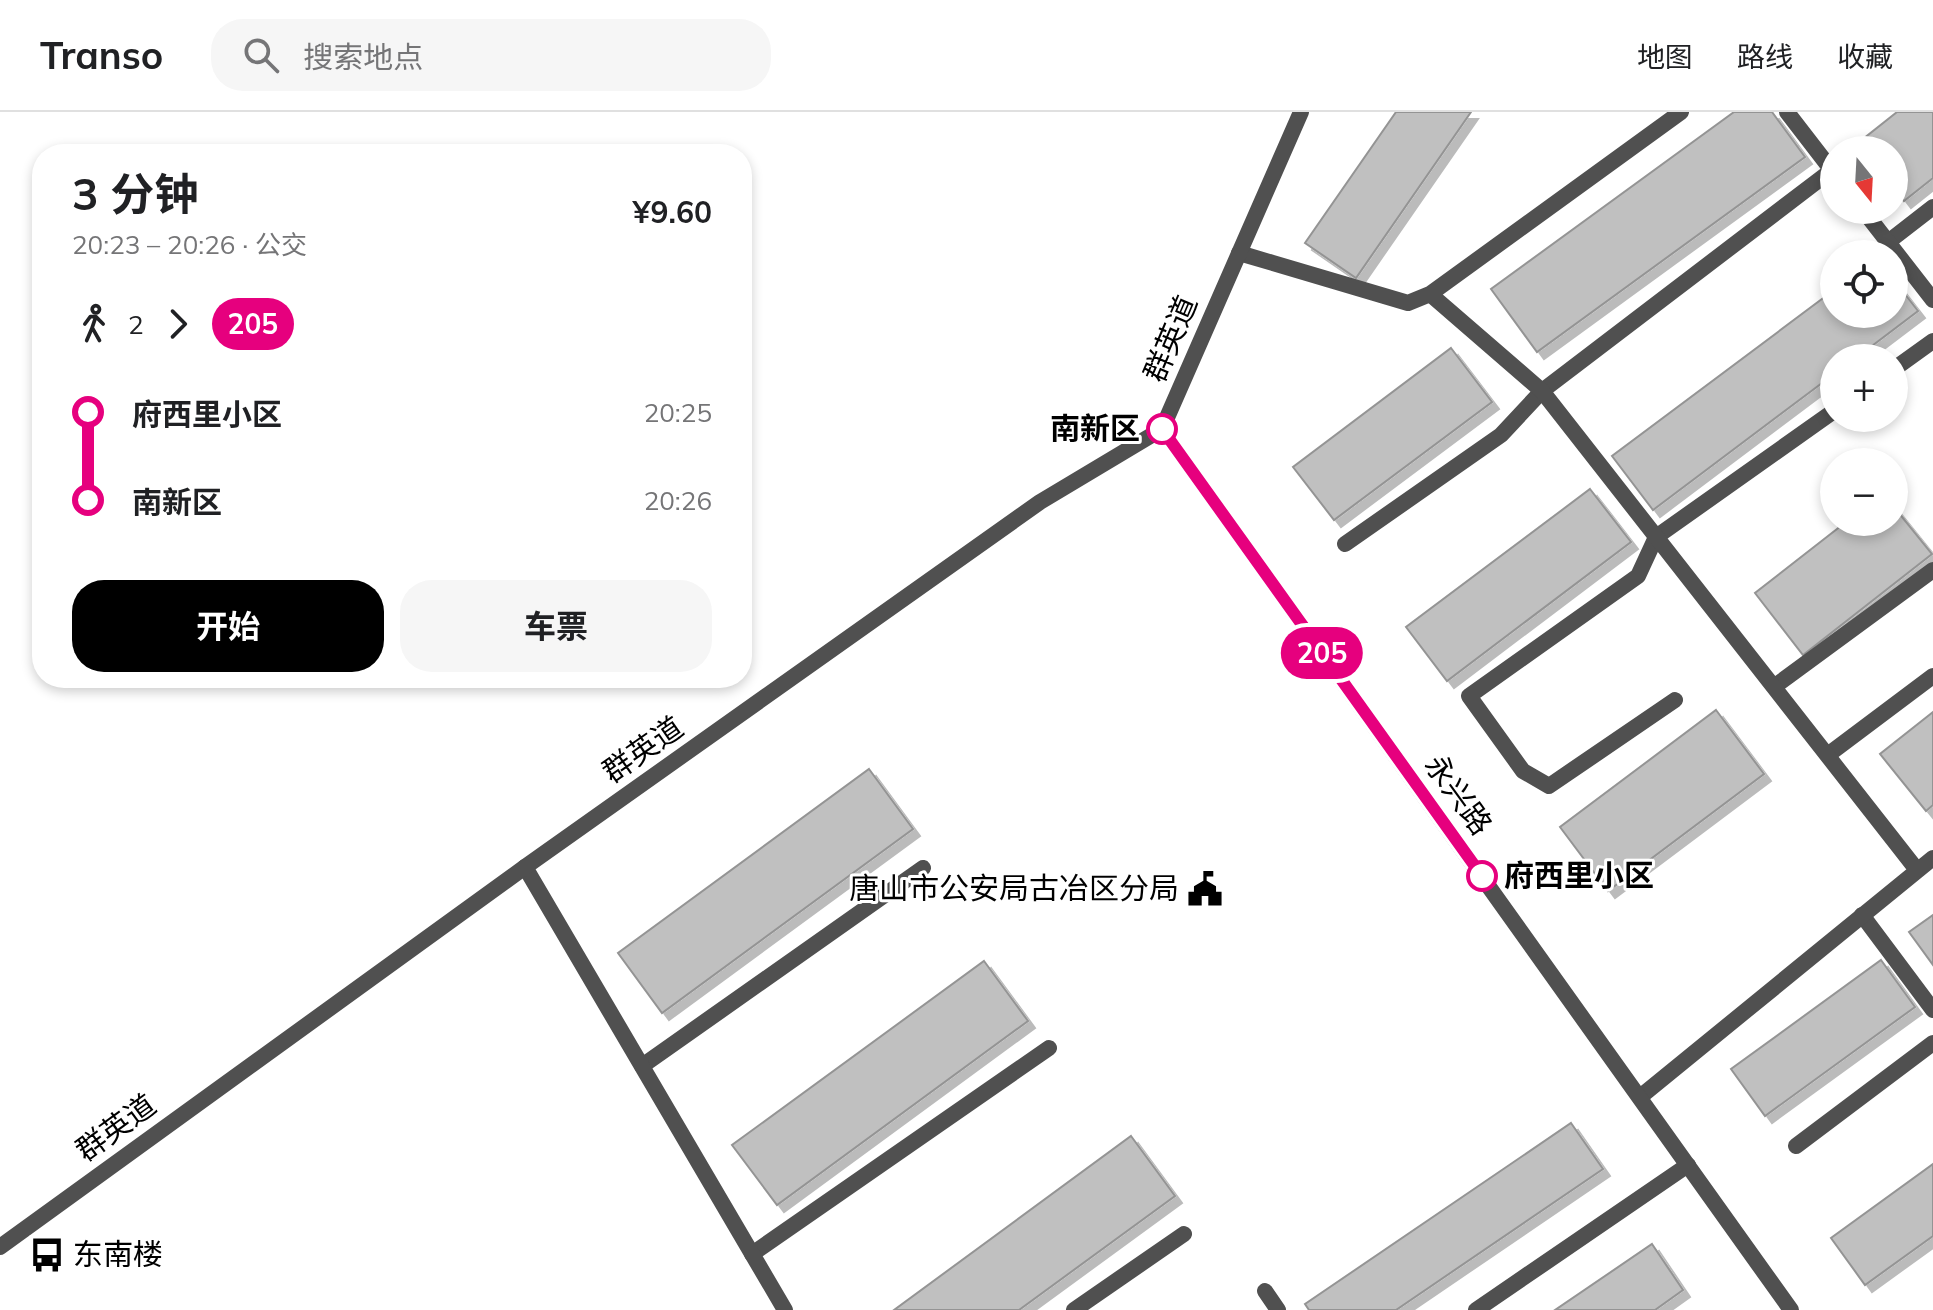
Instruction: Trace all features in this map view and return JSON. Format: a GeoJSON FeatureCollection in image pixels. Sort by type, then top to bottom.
{"type":"FeatureCollection","features":[{"type":"Feature","properties":{"kind":"street","name":"群英道"},"geometry":{"type":"LineString","coordinates":[[0,1247],[525,867],[1040,502],[1162,429],[1301,112]]}},
{"type":"Feature","properties":{"kind":"street"},"geometry":{"type":"LineString","coordinates":[[1239,253],[1408,303],[1430,294],[1681,112]]}},
{"type":"Feature","properties":{"kind":"street"},"geometry":{"type":"LineString","coordinates":[[1787,112],[1820,154]]}},
{"type":"Feature","properties":{"kind":"street"},"geometry":{"type":"LineString","coordinates":[[1345,544],[1501,435],[1542,391],[1820,181]]}},
{"type":"Feature","properties":{"kind":"street"},"geometry":{"type":"LineString","coordinates":[[1891,240],[1933,207]]}},
{"type":"Feature","properties":{"kind":"street"},"geometry":{"type":"LineString","coordinates":[[1874,224],[1886,240]]}},
{"type":"Feature","properties":{"kind":"street"},"geometry":{"type":"LineString","coordinates":[[1908,268],[1933,300]]}},
{"type":"Feature","properties":{"kind":"street"},"geometry":{"type":"LineString","coordinates":[[1430,294],[1542,391],[1917,870]]}},
{"type":"Feature","properties":{"kind":"street"},"geometry":{"type":"LineString","coordinates":[[1908,359],[1933,341]]}},
{"type":"Feature","properties":{"kind":"street"},"geometry":{"type":"LineString","coordinates":[[1675,700],[1549,786],[1523,771],[1469,696],[1638,576],[1656,537],[1820,421]]}},
{"type":"Feature","properties":{"kind":"street","name":"永兴路"},"geometry":{"type":"LineString","coordinates":[[1162,429],[1791,1310]]}},
{"type":"Feature","properties":{"kind":"street"},"geometry":{"type":"LineString","coordinates":[[1775,686],[1933,570]]}},
{"type":"Feature","properties":{"kind":"street"},"geometry":{"type":"LineString","coordinates":[[1829,754],[1933,676]]}},
{"type":"Feature","properties":{"kind":"street"},"geometry":{"type":"LineString","coordinates":[[1640,1097],[1933,858]]}},
{"type":"Feature","properties":{"kind":"street"},"geometry":{"type":"LineString","coordinates":[[525,867],[785,1310]]}},
{"type":"Feature","properties":{"kind":"street"},"geometry":{"type":"LineString","coordinates":[[642,1066],[923,868]]}},
{"type":"Feature","properties":{"kind":"street"},"geometry":{"type":"LineString","coordinates":[[1862,915],[1933,1010]]}},
{"type":"Feature","properties":{"kind":"street"},"geometry":{"type":"LineString","coordinates":[[1796,1146],[1933,1043]]}},
{"type":"Feature","properties":{"kind":"street"},"geometry":{"type":"LineString","coordinates":[[752,1254],[1049,1048]]}},
{"type":"Feature","properties":{"kind":"street"},"geometry":{"type":"LineString","coordinates":[[1476,1310],[1688,1165]]}},
{"type":"Feature","properties":{"kind":"street"},"geometry":{"type":"LineString","coordinates":[[1074,1310],[1184,1234]]}},
{"type":"Feature","properties":{"kind":"street"},"geometry":{"type":"LineString","coordinates":[[1265,1291],[1278,1310]]}},
{"type":"Feature","properties":{"kind":"building"},"geometry":{"type":"Polygon","coordinates":[[[1396,112],[1471,112],[1356,278],[1305,243],[1396,112]]]}},
{"type":"Feature","properties":{"kind":"building"},"geometry":{"type":"Polygon","coordinates":[[[1734,112],[1772,112],[1805,157],[1537,352],[1491,289],[1734,112]]]}},
{"type":"Feature","properties":{"kind":"building"},"geometry":{"type":"Polygon","coordinates":[[[1897,112],[1933,112],[1933,178],[1908,198],[1908,136],[1867,136],[1897,112]]]}},
{"type":"Feature","properties":{"kind":"building"},"geometry":{"type":"Polygon","coordinates":[[[1908,298],[1918,311],[1908,319],[1908,298]]]}},
{"type":"Feature","properties":{"kind":"building"},"geometry":{"type":"Polygon","coordinates":[[[1820,300],[1820,328],[1896,328],[1874,344],[1820,344],[1820,385],[1653,510],[1612,456],[1820,300]]]}},
{"type":"Feature","properties":{"kind":"building"},"geometry":{"type":"Polygon","coordinates":[[[1451,348],[1492,402],[1334,520],[1293,467],[1451,348]]]}},
{"type":"Feature","properties":{"kind":"building"},"geometry":{"type":"Polygon","coordinates":[[[1590,489],[1631,542],[1447,681],[1406,627],[1590,489]]]}},
{"type":"Feature","properties":{"kind":"building"},"geometry":{"type":"Polygon","coordinates":[[[1908,524],[1932,554],[1803,655],[1755,593],[1828,536],[1908,536],[1908,524]]]}},
{"type":"Feature","properties":{"kind":"building"},"geometry":{"type":"Polygon","coordinates":[[[1716,710],[1764,774],[1608,891],[1560,827],[1716,710]]]}},
{"type":"Feature","properties":{"kind":"building"},"geometry":{"type":"Polygon","coordinates":[[[1933,712],[1933,805],[1926,811],[1880,754],[1933,712]]]}},
{"type":"Feature","properties":{"kind":"building"},"geometry":{"type":"Polygon","coordinates":[[[869,769],[913,829],[662,1013],[618,953],[869,769]]]}},
{"type":"Feature","properties":{"kind":"building"},"geometry":{"type":"Polygon","coordinates":[[[1933,915],[1933,965],[1909,932],[1933,915]]]}},
{"type":"Feature","properties":{"kind":"building"},"geometry":{"type":"Polygon","coordinates":[[[1881,960],[1915,1007],[1765,1116],[1731,1069],[1881,960]]]}},
{"type":"Feature","properties":{"kind":"building"},"geometry":{"type":"Polygon","coordinates":[[[984,961],[1028,1021],[777,1205],[732,1145],[984,961]]]}},
{"type":"Feature","properties":{"kind":"building"},"geometry":{"type":"Polygon","coordinates":[[[1571,1123],[1603,1169],[1396,1310],[1309,1310],[1305,1304],[1571,1123]]]}},
{"type":"Feature","properties":{"kind":"building"},"geometry":{"type":"Polygon","coordinates":[[[1131,1136],[1175,1196],[1019,1310],[894,1310],[1131,1136]]]}},
{"type":"Feature","properties":{"kind":"building"},"geometry":{"type":"Polygon","coordinates":[[[1933,1164],[1933,1236],[1865,1285],[1831,1238],[1933,1164]]]}},
{"type":"Feature","properties":{"kind":"building"},"geometry":{"type":"Polygon","coordinates":[[[1652,1244],[1683,1290],[1655,1310],[1555,1310],[1652,1244]]]}},
{"type":"Feature","properties":{"kind":"bus line","name":"205"},"geometry":{"type":"LineString","coordinates":[[1162,429],[1482,876]]}},
{"type":"Feature","properties":{"kind":"place","name":"南新区"},"geometry":{"type":"Point","coordinates":[1162,429]}},
{"type":"Feature","properties":{"kind":"place","name":"府西里小区"},"geometry":{"type":"Point","coordinates":[1482,876]}},
{"type":"Feature","properties":{"kind":"place","name":"唐山市公安局古冶区分局"},"geometry":{"type":"Point","coordinates":[1205,889]}},
{"type":"Feature","properties":{"kind":"place","name":"东南楼"},"geometry":{"type":"Point","coordinates":[47,1255]}}]}
